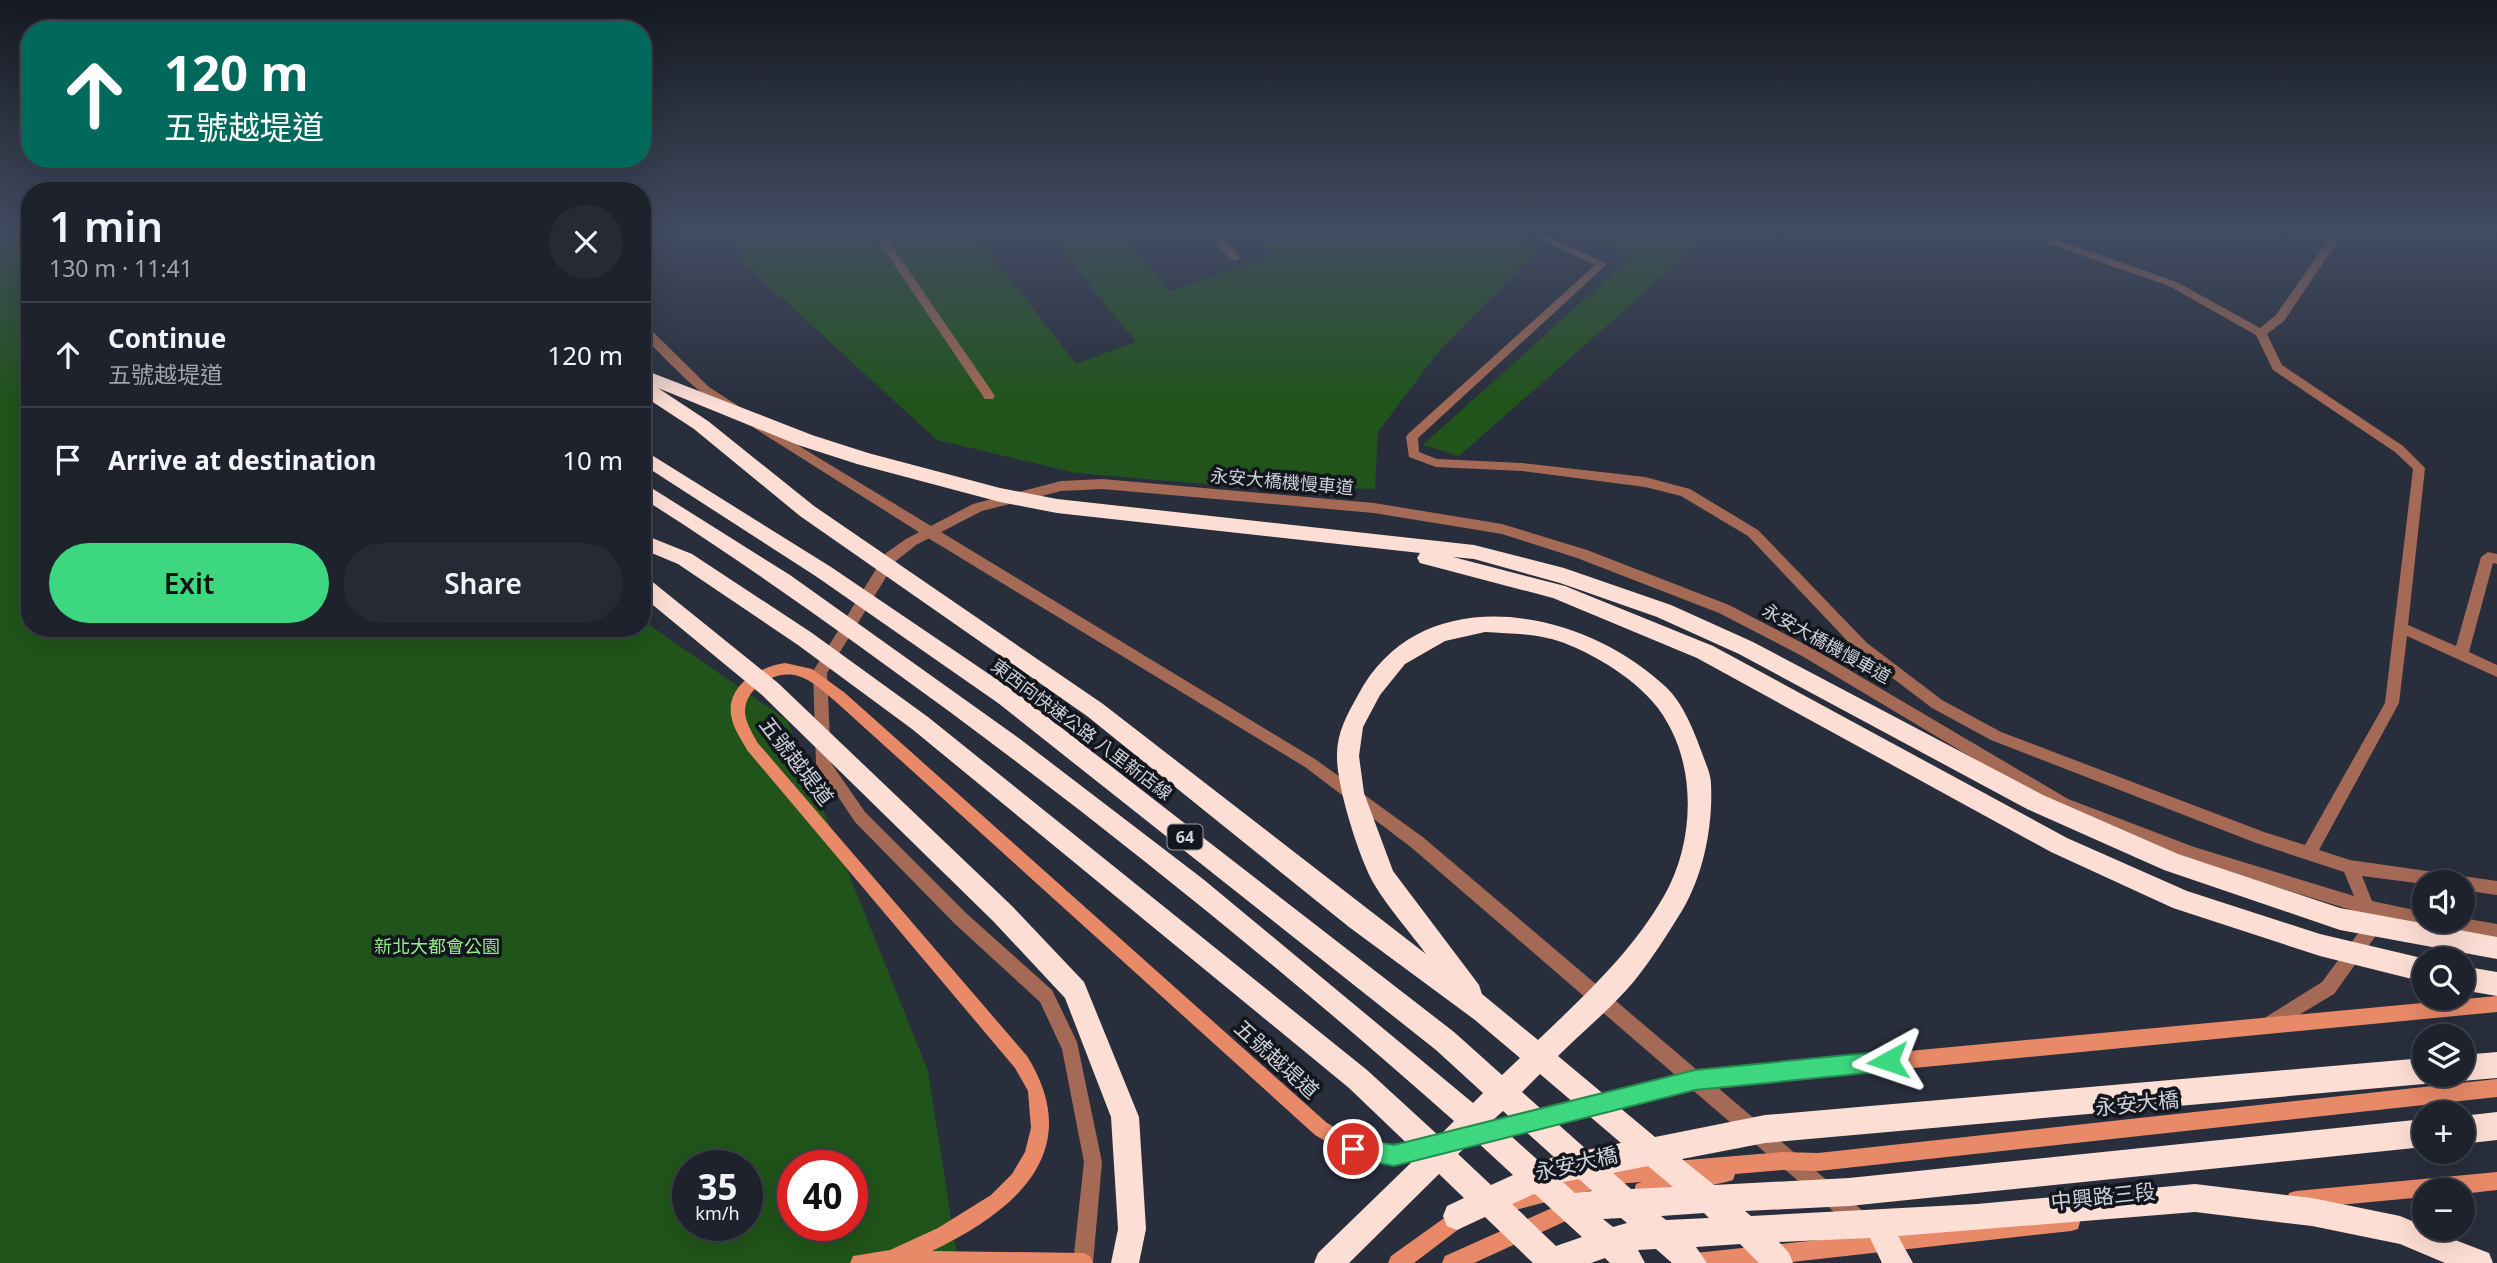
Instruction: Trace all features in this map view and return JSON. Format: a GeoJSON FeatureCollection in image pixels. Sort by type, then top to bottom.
{"type":"FeatureCollection","features":[{"type":"Feature","properties":{"kind":"highway"},"geometry":{"type":"LineString","coordinates":[[651,379],[805,440],[1000,495],[1058,506],[1474,552],[1564,576],[1664,611],[1746,648],[2023,796],[2172,863],[2340,919],[2371,917],[2497,948]]}},
{"type":"Feature","properties":{"kind":"highway"},"geometry":{"type":"LineString","coordinates":[[651,392],[701,425],[807,511],[1095,710],[1358,919],[1484,1012],[1747,1231],[1779,1263]]}},
{"type":"Feature","properties":{"kind":"highway","name":"東西向快速公路 八里新店線"},"geometry":{"type":"LineString","coordinates":[[651,461],[824,572],[1006,696],[1445,1041],[1701,1262]]}},
{"type":"Feature","properties":{"kind":"highway","name":"64"},"geometry":{"type":"LineString","coordinates":[[651,495],[728,542],[850,628],[982,723],[1184,876],[1397,1055],[1631,1263]]}},
{"type":"Feature","properties":{"kind":"highway"},"geometry":{"type":"LineString","coordinates":[[1368,540],[1558,591],[1705,652],[2059,845],[2182,900],[2320,945],[2412,967]]}},
{"type":"Feature","properties":{"kind":"highway"},"geometry":{"type":"LineString","coordinates":[[651,545],[685,559],[805,639],[920,723],[1040,818],[1358,1079],[1554,1263]]}},
{"type":"Feature","properties":{"kind":"highway"},"geometry":{"type":"LineString","coordinates":[[651,590],[770,689],[1003,914],[1075,990],[1125,1118],[1132,1229],[1125,1263]]}},
{"type":"Feature","properties":{"kind":"highway"},"geometry":{"type":"LineString","coordinates":[[1328,1263],[1626,972],[1675,900],[1696,842],[1700,781],[1683,732],[1660,695],[1617,660],[1573,637],[1534,627],[1485,624],[1440,634],[1396,658],[1372,689],[1352,727],[1348,756],[1353,793],[1383,877],[1484,1012]]}},
{"type":"Feature","properties":{"kind":"highway"},"geometry":{"type":"LineString","coordinates":[[2475,980],[2497,984]]}},
{"type":"Feature","properties":{"kind":"highway"},"geometry":{"type":"LineString","coordinates":[[2475,1067],[2497,1065]]}},
{"type":"Feature","properties":{"kind":"highway"},"geometry":{"type":"LineString","coordinates":[[1457,1216],[1550,1171],[1765,1129],[2412,1072]]}},
{"type":"Feature","properties":{"kind":"highway"},"geometry":{"type":"LineString","coordinates":[[2475,1129],[2497,1126]]}},
{"type":"Feature","properties":{"kind":"highway"},"geometry":{"type":"LineString","coordinates":[[1576,1206],[1849,1192],[2412,1134]]}},
{"type":"Feature","properties":{"kind":"highway"},"geometry":{"type":"LineString","coordinates":[[1547,1263],[1630,1236],[1977,1218],[2195,1198],[2312,1212],[2400,1230],[2479,1263]]}},
{"type":"Feature","properties":{"kind":"street"},"geometry":{"type":"LineString","coordinates":[[915,288],[989,396]]}},
{"type":"Feature","properties":{"kind":"street"},"geometry":{"type":"LineString","coordinates":[[1576,288],[1412,438],[1413,454],[1436,463],[1535,468],[1644,482],[1685,492],[1753,533],[1862,647],[1937,704],[1996,736],[2309,854],[2350,867],[2412,875]]}},
{"type":"Feature","properties":{"kind":"street"},"geometry":{"type":"LineString","coordinates":[[2180,288],[2261,333],[2277,367],[2399,449],[2419,468],[2392,703],[2309,854]]}},
{"type":"Feature","properties":{"kind":"street"},"geometry":{"type":"LineString","coordinates":[[2261,333],[2280,318],[2301,288]]}},
{"type":"Feature","properties":{"kind":"street"},"geometry":{"type":"LineString","coordinates":[[651,337],[705,390],[806,457],[1310,763],[1418,843],[1891,1252],[1910,1263]]}},
{"type":"Feature","properties":{"kind":"street","name":"永安大橋機慢車道"},"geometry":{"type":"LineString","coordinates":[[1083,1263],[1093,1162],[1071,1048],[1046,996],[961,919],[860,817],[824,764],[820,672],[891,557],[911,542],[978,507],[1061,486],[1102,484],[1374,508],[1502,529],[1582,554],[1724,609],[1819,658],[1980,757],[2063,804],[2193,854],[2371,917],[2412,919]]}},
{"type":"Feature","properties":{"kind":"street"},"geometry":{"type":"LineString","coordinates":[[2461,655],[2488,557],[2497,559]]}},
{"type":"Feature","properties":{"kind":"street"},"geometry":{"type":"LineString","coordinates":[[2402,628],[2497,671]]}},
{"type":"Feature","properties":{"kind":"street","name":"五號越堤道"},"geometry":{"type":"LineString","coordinates":[[890,1260],[950,1234],[995,1205],[1028,1171],[1042,1130],[1038,1093],[1021,1062],[752,746],[741,728],[737,708],[745,689],[769,672],[792,668],[808,673],[840,697],[1321,1129],[1353,1149],[1394,1155],[1695,1080]]}},
{"type":"Feature","properties":{"kind":"street"},"geometry":{"type":"LineString","coordinates":[[2272,1023],[2328,988],[2371,917],[2350,867]]}},
{"type":"Feature","properties":{"kind":"street"},"geometry":{"type":"LineString","coordinates":[[2475,884],[2497,887]]}},
{"type":"Feature","properties":{"kind":"street"},"geometry":{"type":"LineString","coordinates":[[2475,928],[2497,932]]}},
{"type":"Feature","properties":{"kind":"street"},"geometry":{"type":"LineString","coordinates":[[1695,1080],[2272,1023],[2497,1004]]}},
{"type":"Feature","properties":{"kind":"street","name":"永安大橋"},"geometry":{"type":"LineString","coordinates":[[1398,1263],[1457,1216],[1615,1175],[1782,1161],[1818,1161],[2497,1088]]}},
{"type":"Feature","properties":{"kind":"street","name":"永安大橋"},"geometry":{"type":"LineString","coordinates":[[1452,1263],[1576,1206],[1782,1161]]}},
{"type":"Feature","properties":{"kind":"street","name":"中興路三段"},"geometry":{"type":"LineString","coordinates":[[1701,1262],[1891,1252],[2497,1181]]}},
{"type":"Feature","properties":{"kind":"street"},"geometry":{"type":"LineString","coordinates":[[860,1263],[890,1260],[1083,1263]]}},
{"type":"Feature","properties":{"kind":"green space","name":"新北大都會公園"},"geometry":{"type":"Polygon","coordinates":[[[0,288],[21,288],[21,637],[651,637],[651,626],[787,720],[928,1071],[958,1263],[0,1263],[0,288]]]}},
{"type":"Feature","properties":{"kind":"green space"},"geometry":{"type":"Polygon","coordinates":[[[771,288],[1017,288],[1076,364],[1136,342],[1092,288],[1167,288],[1170,291],[1179,288],[1501,288],[1438,352],[1378,432],[1375,489],[1216,485],[1076,473],[937,440],[771,288]]]}},
{"type":"Feature","properties":{"kind":"green space"},"geometry":{"type":"Polygon","coordinates":[[[1597,288],[1650,288],[1459,456],[1423,445],[1597,288]]]}},
{"type":"Feature","properties":{"kind":"route"},"geometry":{"type":"LineString","coordinates":[[1353,1149],[1394,1155],[1695,1080],[1888,1061]]}}]}
